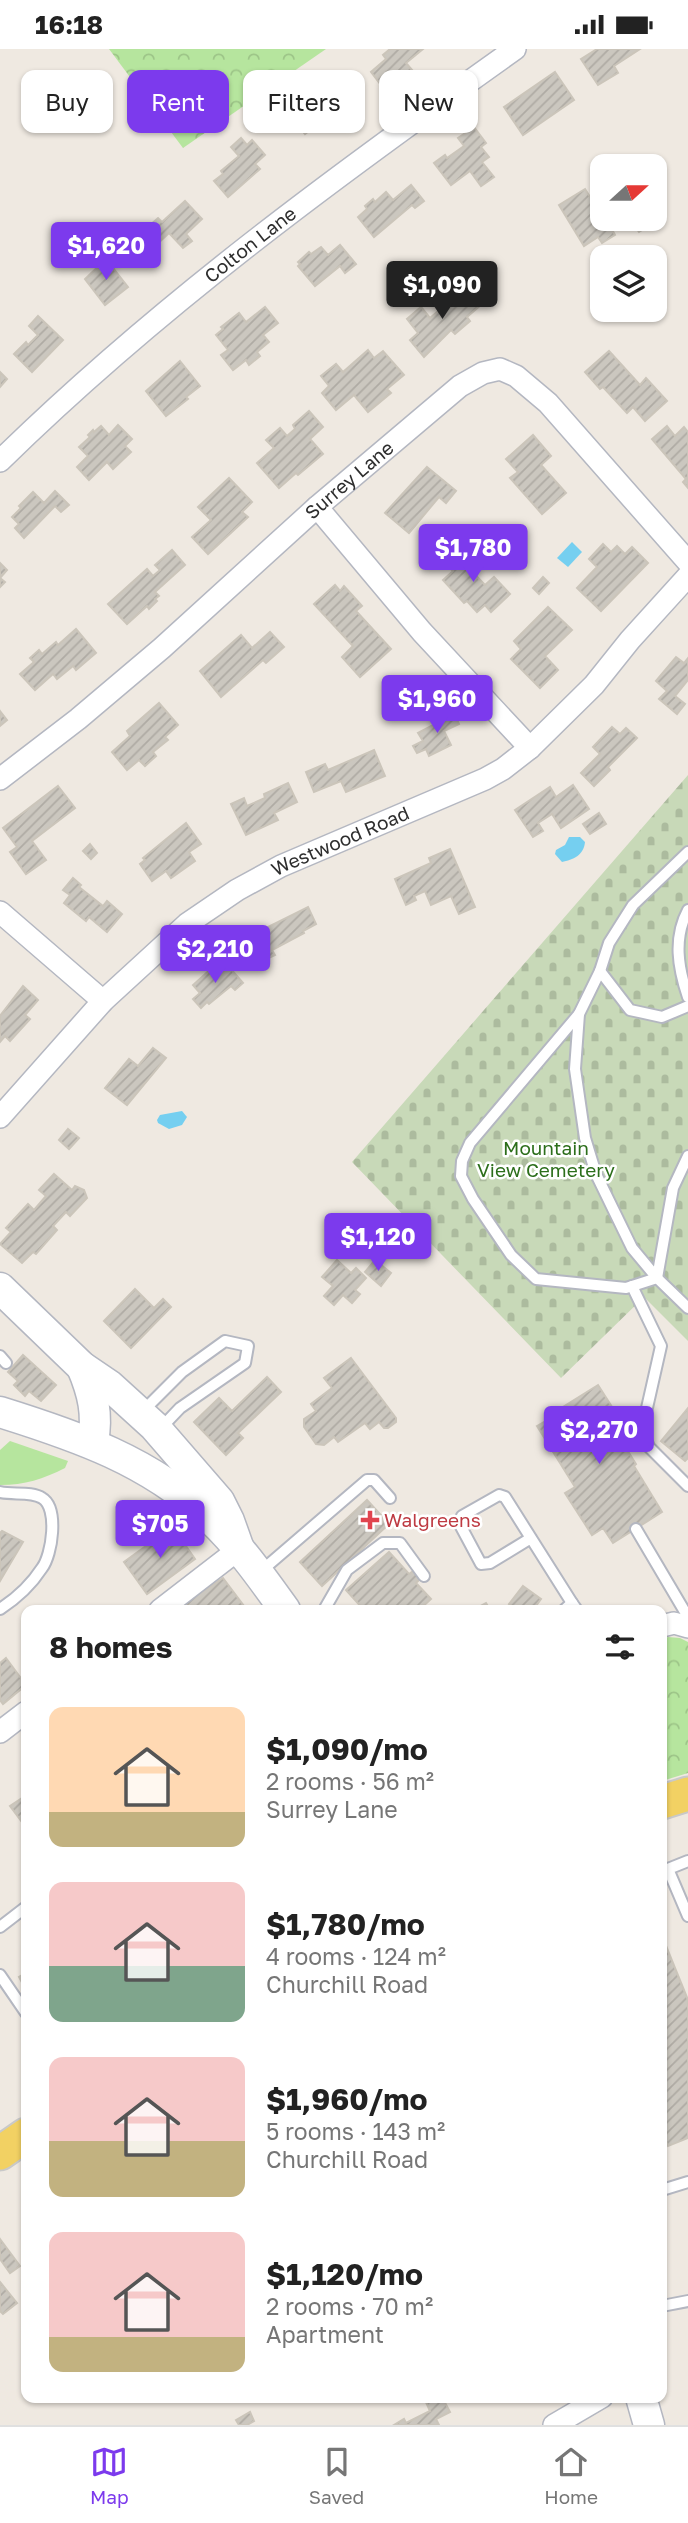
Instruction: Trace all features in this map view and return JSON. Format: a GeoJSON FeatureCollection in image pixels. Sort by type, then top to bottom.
{"type":"FeatureCollection","features":[{"type":"Feature","properties":{"kind":"main road"},"geometry":{"type":"LineString","coordinates":[[0,1288],[82,1367],[110,1386],[142,1416],[219,1501],[239,1549]]}},
{"type":"Feature","properties":{"kind":"main road"},"geometry":{"type":"LineString","coordinates":[[82,1367],[93,1394],[102,1446]]}},
{"type":"Feature","properties":{"kind":"main road"},"geometry":{"type":"LineString","coordinates":[[0,1412],[102,1446],[179,1491],[211,1518],[239,1549],[279,1605]]}},
{"type":"Feature","properties":{"kind":"main road"},"geometry":{"type":"LineString","coordinates":[[102,1446],[126,1434],[130,1419],[142,1416]]}},
{"type":"Feature","properties":{"kind":"main road"},"geometry":{"type":"LineString","coordinates":[[667,1800],[688,1794]]}},
{"type":"Feature","properties":{"kind":"main road"},"geometry":{"type":"LineString","coordinates":[[0,2154],[21,2139]]}},
{"type":"Feature","properties":{"kind":"main road"},"geometry":{"type":"LineString","coordinates":[[643,2403],[649,2425]]}},
{"type":"Feature","properties":{"kind":"street","name":"Colton Lane"},"geometry":{"type":"LineString","coordinates":[[0,461],[55,407],[206,278],[388,139],[515,49]]}},
{"type":"Feature","properties":{"kind":"street","name":"Surrey Lane"},"geometry":{"type":"LineString","coordinates":[[0,779],[78,719],[162,648],[317,507],[463,384],[483,373],[500,369],[516,376],[548,403],[688,562]]}},
{"type":"Feature","properties":{"kind":"street"},"geometry":{"type":"LineString","coordinates":[[317,507],[422,632],[530,748]]}},
{"type":"Feature","properties":{"kind":"street","name":"Westwood Road"},"geometry":{"type":"LineString","coordinates":[[0,1117],[103,1001],[179,930],[237,890],[281,866],[485,779],[530,748],[594,685],[630,640],[688,576]]}},
{"type":"Feature","properties":{"kind":"street"},"geometry":{"type":"LineString","coordinates":[[0,912],[103,1001]]}},
{"type":"Feature","properties":{"kind":"street"},"geometry":{"type":"LineString","coordinates":[[166,1605],[239,1549]]}},
{"type":"Feature","properties":{"kind":"street"},"geometry":{"type":"LineString","coordinates":[[667,1625],[674,1623],[688,1627]]}},
{"type":"Feature","properties":{"kind":"street"},"geometry":{"type":"LineString","coordinates":[[0,1732],[21,1716]]}},
{"type":"Feature","properties":{"kind":"street"},"geometry":{"type":"LineString","coordinates":[[554,2425],[592,2403]]}},
{"type":"Feature","properties":{"kind":"lane"},"geometry":{"type":"LineString","coordinates":[[657,1278],[626,1288],[536,1279],[511,1255],[473,1199],[461,1176],[462,1161],[470,1143],[579,1014],[600,971],[609,943],[633,905],[688,852]]}},
{"type":"Feature","properties":{"kind":"lane"},"geometry":{"type":"LineString","coordinates":[[688,910],[678,947],[680,972],[688,997]]}},
{"type":"Feature","properties":{"kind":"lane"},"geometry":{"type":"LineString","coordinates":[[600,971],[629,1010],[662,1017],[688,1006]]}},
{"type":"Feature","properties":{"kind":"lane"},"geometry":{"type":"LineString","coordinates":[[579,1014],[575,1069],[585,1138],[596,1174],[632,1248],[657,1278],[688,1308]]}},
{"type":"Feature","properties":{"kind":"lane"},"geometry":{"type":"LineString","coordinates":[[657,1278],[673,1188],[688,1156]]}},
{"type":"Feature","properties":{"kind":"lane"},"geometry":{"type":"LineString","coordinates":[[632,1286],[660,1346],[642,1430],[649,1447],[688,1486]]}},
{"type":"Feature","properties":{"kind":"lane"},"geometry":{"type":"LineString","coordinates":[[225,1341],[248,1346],[246,1363],[180,1408],[142,1416],[182,1372],[225,1341]]}},
{"type":"Feature","properties":{"kind":"lane"},"geometry":{"type":"LineString","coordinates":[[258,1574],[367,1480],[374,1480],[390,1498]]}},
{"type":"Feature","properties":{"kind":"lane"},"geometry":{"type":"LineString","coordinates":[[0,1492],[39,1496],[45,1499],[53,1517],[45,1566],[20,1596],[0,1609]]}},
{"type":"Feature","properties":{"kind":"lane"},"geometry":{"type":"LineString","coordinates":[[531,1538],[491,1563],[481,1564],[459,1523],[462,1516],[499,1495],[505,1497],[531,1538],[569,1605]]}},
{"type":"Feature","properties":{"kind":"lane"},"geometry":{"type":"LineString","coordinates":[[636,1529],[688,1617]]}},
{"type":"Feature","properties":{"kind":"lane"},"geometry":{"type":"LineString","coordinates":[[330,1605],[347,1570],[383,1543],[400,1543],[424,1576]]}},
{"type":"Feature","properties":{"kind":"lane"},"geometry":{"type":"LineString","coordinates":[[688,1861],[668,1869],[688,1916]]}},
{"type":"Feature","properties":{"kind":"lane"},"geometry":{"type":"LineString","coordinates":[[0,1927],[21,1911]]}},
{"type":"Feature","properties":{"kind":"lane"},"geometry":{"type":"LineString","coordinates":[[0,1975],[21,2006]]}},
{"type":"Feature","properties":{"kind":"lane"},"geometry":{"type":"LineString","coordinates":[[667,2188],[688,2182]]}},
{"type":"Feature","properties":{"kind":"lane"},"geometry":{"type":"LineString","coordinates":[[667,2305],[688,2301]]}},
{"type":"Feature","properties":{"kind":"green space"},"geometry":{"type":"Polygon","coordinates":[[[109,49],[326,49],[296,70],[243,70],[243,106],[229,116],[229,70],[127,70],[127,73],[109,49]]]}},
{"type":"Feature","properties":{"kind":"green space"},"geometry":{"type":"Polygon","coordinates":[[[172,133],[205,133],[183,148],[172,133]]]}},
{"type":"Feature","properties":{"kind":"green space","name":"Mountain View Cemetery"},"geometry":{"type":"Polygon","coordinates":[[[688,775],[688,1341],[644,1297],[561,1378],[352,1162],[688,775]]]}},
{"type":"Feature","properties":{"kind":"green space"},"geometry":{"type":"Polygon","coordinates":[[[10,1441],[68,1461],[65,1468],[41,1478],[26,1483],[0,1485],[0,1450],[10,1441]]]}},
{"type":"Feature","properties":{"kind":"green space"},"geometry":{"type":"Polygon","coordinates":[[[667,1638],[680,1638],[688,1642],[688,1773],[667,1779],[667,1638]]]}},
{"type":"Feature","properties":{"kind":"water"},"geometry":{"type":"Polygon","coordinates":[[[572,542],[582,552],[568,567],[557,558],[572,542]]]}},
{"type":"Feature","properties":{"kind":"water"},"geometry":{"type":"Polygon","coordinates":[[[569,837],[580,837],[585,842],[584,847],[577,856],[562,862],[555,854],[556,850],[565,845],[569,837]]]}},
{"type":"Feature","properties":{"kind":"water"},"geometry":{"type":"Polygon","coordinates":[[[182,1111],[187,1117],[182,1125],[169,1129],[158,1123],[160,1115],[182,1111]]]}},
{"type":"Feature","properties":{"kind":"building"},"geometry":{"type":"Polygon","coordinates":[[[390,49],[423,49],[406,63],[412,70],[379,70],[379,82],[371,72],[386,59],[383,55],[390,49]]]}},
{"type":"Feature","properties":{"kind":"building"},"geometry":{"type":"Polygon","coordinates":[[[597,49],[640,49],[614,66],[618,73],[598,85],[581,59],[597,49]]]}},
{"type":"Feature","properties":{"kind":"building"},"geometry":{"type":"Polygon","coordinates":[[[555,72],[574,100],[523,135],[504,107],[555,72]]]}},
{"type":"Feature","properties":{"kind":"building"},"geometry":{"type":"Polygon","coordinates":[[[478,132],[486,143],[481,147],[489,157],[482,162],[494,177],[481,186],[470,171],[451,185],[434,163],[464,146],[458,138],[465,133],[478,132]]]}},
{"type":"Feature","properties":{"kind":"building"},"geometry":{"type":"Polygon","coordinates":[[[241,138],[247,145],[252,140],[265,155],[255,164],[260,169],[228,197],[214,181],[223,174],[221,171],[239,156],[231,147],[241,138]]]}},
{"type":"Feature","properties":{"kind":"building"},"geometry":{"type":"Polygon","coordinates":[[[411,185],[424,201],[415,208],[412,205],[374,237],[358,217],[367,209],[365,206],[373,199],[375,202],[386,192],[393,200],[411,185]]]}},
{"type":"Feature","properties":{"kind":"building"},"geometry":{"type":"Polygon","coordinates":[[[585,189],[590,197],[590,231],[613,231],[615,235],[602,243],[598,237],[584,246],[559,205],[585,189]]]}},
{"type":"Feature","properties":{"kind":"building"},"geometry":{"type":"Polygon","coordinates":[[[185,201],[202,219],[186,234],[192,241],[183,248],[169,233],[155,246],[142,232],[158,218],[162,222],[185,201]]]}},
{"type":"Feature","properties":{"kind":"building"},"geometry":{"type":"Polygon","coordinates":[[[340,245],[356,264],[345,273],[340,266],[315,286],[298,266],[298,262],[309,252],[311,254],[321,247],[328,255],[340,245]]]}},
{"type":"Feature","properties":{"kind":"building"},"geometry":{"type":"Polygon","coordinates":[[[106,259],[128,287],[105,305],[85,279],[106,259]]]}},
{"type":"Feature","properties":{"kind":"building"},"geometry":{"type":"Polygon","coordinates":[[[466,287],[481,305],[467,317],[470,321],[455,334],[451,330],[424,357],[410,340],[418,333],[407,319],[421,307],[430,318],[466,287]]]}},
{"type":"Feature","properties":{"kind":"building"},"geometry":{"type":"Polygon","coordinates":[[[265,307],[278,323],[263,335],[269,342],[257,352],[260,356],[249,365],[246,360],[233,370],[221,355],[228,350],[216,335],[223,329],[221,327],[239,313],[246,322],[265,307]]]}},
{"type":"Feature","properties":{"kind":"building"},"geometry":{"type":"Polygon","coordinates":[[[38,316],[63,340],[32,372],[14,354],[38,335],[29,326],[38,316]]]}},
{"type":"Feature","properties":{"kind":"building"},"geometry":{"type":"Polygon","coordinates":[[[368,350],[374,358],[383,351],[404,375],[387,389],[391,393],[368,412],[354,395],[336,410],[322,393],[329,386],[321,376],[336,364],[343,372],[368,350]]]}},
{"type":"Feature","properties":{"kind":"building"},"geometry":{"type":"Polygon","coordinates":[[[609,351],[640,385],[646,378],[667,401],[645,421],[633,407],[627,413],[585,372],[609,351]]]}},
{"type":"Feature","properties":{"kind":"building"},"geometry":{"type":"Polygon","coordinates":[[[180,361],[200,386],[166,416],[146,391],[180,361]]]}},
{"type":"Feature","properties":{"kind":"building"},"geometry":{"type":"Polygon","coordinates":[[[0,372],[7,379],[0,387],[0,372]]]}},
{"type":"Feature","properties":{"kind":"building"},"geometry":{"type":"Polygon","coordinates":[[[309,411],[323,427],[310,439],[323,454],[279,488],[257,463],[274,448],[266,440],[280,428],[287,436],[295,429],[293,425],[309,411]]]}},
{"type":"Feature","properties":{"kind":"building"},"geometry":{"type":"Polygon","coordinates":[[[118,425],[132,439],[125,446],[131,452],[113,469],[107,462],[89,480],[77,467],[88,456],[79,447],[90,437],[88,435],[93,430],[94,432],[101,426],[109,435],[118,425]]]}},
{"type":"Feature","properties":{"kind":"building"},"geometry":{"type":"Polygon","coordinates":[[[667,426],[675,436],[684,427],[688,432],[688,488],[683,482],[686,479],[652,439],[667,426]]]}},
{"type":"Feature","properties":{"kind":"building"},"geometry":{"type":"Polygon","coordinates":[[[533,435],[551,456],[541,465],[566,493],[542,514],[510,478],[518,472],[506,459],[533,435]]]}},
{"type":"Feature","properties":{"kind":"building"},"geometry":{"type":"Polygon","coordinates":[[[427,467],[456,491],[446,503],[439,497],[409,533],[385,513],[427,467]]]}},
{"type":"Feature","properties":{"kind":"building"},"geometry":{"type":"Polygon","coordinates":[[[229,478],[252,502],[242,512],[248,517],[208,554],[192,537],[211,520],[198,507],[229,478]]]}},
{"type":"Feature","properties":{"kind":"building"},"geometry":{"type":"Polygon","coordinates":[[[55,491],[69,505],[61,512],[55,506],[24,538],[15,528],[19,524],[12,517],[21,508],[19,506],[33,492],[44,503],[55,491]]]}},
{"type":"Feature","properties":{"kind":"building"},"geometry":{"type":"Polygon","coordinates":[[[603,544],[611,552],[617,546],[625,554],[632,547],[648,563],[601,611],[577,588],[597,567],[589,559],[603,544]]]}},
{"type":"Feature","properties":{"kind":"building"},"geometry":{"type":"Polygon","coordinates":[[[462,545],[470,553],[462,561],[485,585],[494,577],[510,594],[491,612],[485,605],[477,612],[467,601],[464,603],[443,580],[453,571],[443,562],[462,545]]]}},
{"type":"Feature","properties":{"kind":"building"},"geometry":{"type":"Polygon","coordinates":[[[172,550],[185,565],[155,592],[159,596],[155,599],[157,601],[149,609],[147,606],[127,624],[108,604],[147,569],[153,576],[160,570],[155,565],[172,550]]]}},
{"type":"Feature","properties":{"kind":"building"},"geometry":{"type":"Polygon","coordinates":[[[0,563],[7,570],[0,578],[0,563]]]}},
{"type":"Feature","properties":{"kind":"building"},"geometry":{"type":"Polygon","coordinates":[[[543,577],[549,583],[539,594],[533,588],[543,577]]]}},
{"type":"Feature","properties":{"kind":"building"},"geometry":{"type":"Polygon","coordinates":[[[335,585],[340,591],[344,586],[362,606],[356,611],[391,649],[360,677],[342,657],[353,646],[314,604],[335,585]]]}},
{"type":"Feature","properties":{"kind":"building"},"geometry":{"type":"Polygon","coordinates":[[[548,607],[572,630],[545,656],[558,670],[540,688],[511,659],[521,649],[514,641],[548,607]]]}},
{"type":"Feature","properties":{"kind":"building"},"geometry":{"type":"Polygon","coordinates":[[[76,629],[96,653],[76,670],[73,666],[57,679],[53,674],[35,690],[20,674],[34,662],[30,658],[39,650],[42,654],[56,642],[58,645],[76,629]]]}},
{"type":"Feature","properties":{"kind":"building"},"geometry":{"type":"Polygon","coordinates":[[[270,632],[284,647],[266,663],[263,660],[221,697],[200,671],[241,635],[252,648],[270,632]]]}},
{"type":"Feature","properties":{"kind":"building"},"geometry":{"type":"Polygon","coordinates":[[[676,657],[684,663],[688,658],[688,680],[675,696],[685,704],[677,714],[659,699],[667,691],[656,681],[676,657]]]}},
{"type":"Feature","properties":{"kind":"building"},"geometry":{"type":"Polygon","coordinates":[[[159,703],[178,725],[165,737],[168,740],[153,752],[156,756],[145,766],[139,760],[127,770],[112,752],[130,736],[127,731],[159,703]]]}},
{"type":"Feature","properties":{"kind":"building"},"geometry":{"type":"Polygon","coordinates":[[[452,709],[459,724],[444,731],[451,745],[429,756],[426,749],[417,753],[413,746],[423,741],[418,733],[443,720],[440,715],[452,709]]]}},
{"type":"Feature","properties":{"kind":"building"},"geometry":{"type":"Polygon","coordinates":[[[0,711],[7,720],[0,726],[0,711]]]}},
{"type":"Feature","properties":{"kind":"building"},"geometry":{"type":"Polygon","coordinates":[[[612,727],[620,734],[626,728],[637,738],[608,767],[610,770],[594,786],[581,773],[600,754],[593,747],[612,727]]]}},
{"type":"Feature","properties":{"kind":"building"},"geometry":{"type":"Polygon","coordinates":[[[374,750],[385,776],[346,792],[341,781],[314,792],[306,772],[325,764],[328,770],[374,750]]]}},
{"type":"Feature","properties":{"kind":"building"},"geometry":{"type":"Polygon","coordinates":[[[288,783],[297,802],[274,813],[278,820],[246,835],[231,804],[244,798],[247,806],[265,798],[264,794],[288,783]]]}},
{"type":"Feature","properties":{"kind":"building"},"geometry":{"type":"Polygon","coordinates":[[[573,785],[589,809],[561,828],[552,814],[538,823],[543,831],[533,837],[515,810],[550,787],[556,797],[573,785]]]}},
{"type":"Feature","properties":{"kind":"building"},"geometry":{"type":"Polygon","coordinates":[[[58,786],[75,808],[32,841],[46,860],[26,874],[10,852],[17,847],[3,828],[58,786]]]}},
{"type":"Feature","properties":{"kind":"building"},"geometry":{"type":"Polygon","coordinates":[[[599,813],[606,824],[590,834],[583,824],[599,813]]]}},
{"type":"Feature","properties":{"kind":"building"},"geometry":{"type":"Polygon","coordinates":[[[186,823],[201,844],[189,852],[195,861],[171,878],[166,871],[152,881],[140,864],[145,860],[143,858],[186,823]]]}},
{"type":"Feature","properties":{"kind":"building"},"geometry":{"type":"Polygon","coordinates":[[[90,844],[97,853],[91,859],[83,851],[90,844]]]}},
{"type":"Feature","properties":{"kind":"building"},"geometry":{"type":"Polygon","coordinates":[[[450,849],[475,907],[459,914],[451,896],[431,905],[425,891],[414,896],[416,900],[406,905],[395,879],[431,863],[429,858],[450,849]]]}},
{"type":"Feature","properties":{"kind":"building"},"geometry":{"type":"Polygon","coordinates":[[[73,878],[81,885],[79,887],[103,906],[107,901],[122,914],[107,932],[89,917],[86,921],[64,903],[70,895],[63,890],[73,878]]]}},
{"type":"Feature","properties":{"kind":"building"},"geometry":{"type":"Polygon","coordinates":[[[308,907],[316,924],[272,950],[275,955],[260,962],[249,942],[268,933],[266,928],[308,907]]]}},
{"type":"Feature","properties":{"kind":"building"},"geometry":{"type":"Polygon","coordinates":[[[213,967],[219,975],[229,967],[243,983],[235,990],[231,986],[201,1008],[193,999],[200,993],[193,985],[213,967]]]}},
{"type":"Feature","properties":{"kind":"building"},"geometry":{"type":"Polygon","coordinates":[[[23,986],[38,1000],[25,1015],[30,1019],[10,1041],[5,1036],[0,1042],[0,1016],[23,986]]]}},
{"type":"Feature","properties":{"kind":"building"},"geometry":{"type":"Polygon","coordinates":[[[153,1048],[166,1058],[127,1105],[105,1088],[129,1059],[138,1066],[153,1048]]]}},
{"type":"Feature","properties":{"kind":"building"},"geometry":{"type":"Polygon","coordinates":[[[68,1129],[79,1138],[69,1149],[59,1140],[68,1129]]]}},
{"type":"Feature","properties":{"kind":"building"},"geometry":{"type":"Polygon","coordinates":[[[54,1174],[72,1190],[75,1186],[84,1190],[87,1198],[70,1216],[66,1212],[53,1226],[57,1230],[36,1254],[33,1252],[22,1263],[0,1244],[11,1232],[6,1228],[28,1204],[34,1210],[46,1196],[39,1190],[54,1174]]]}},
{"type":"Feature","properties":{"kind":"building"},"geometry":{"type":"Polygon","coordinates":[[[337,1260],[351,1273],[356,1268],[366,1278],[355,1290],[360,1294],[352,1303],[343,1295],[334,1305],[324,1296],[333,1286],[322,1277],[337,1260]]]}},
{"type":"Feature","properties":{"kind":"building"},"geometry":{"type":"Polygon","coordinates":[[[375,1260],[391,1273],[381,1286],[365,1272],[375,1260]]]}},
{"type":"Feature","properties":{"kind":"building"},"geometry":{"type":"Polygon","coordinates":[[[135,1289],[154,1308],[163,1299],[171,1307],[131,1348],[104,1321],[135,1289]]]}},
{"type":"Feature","properties":{"kind":"building"},"geometry":{"type":"Polygon","coordinates":[[[23,1355],[56,1385],[41,1401],[29,1391],[25,1396],[14,1385],[18,1381],[8,1372],[23,1355]]]}},
{"type":"Feature","properties":{"kind":"building"},"geometry":{"type":"Polygon","coordinates":[[[351,1358],[396,1418],[396,1422],[384,1428],[379,1422],[370,1429],[365,1423],[338,1442],[334,1437],[324,1445],[316,1444],[304,1427],[304,1419],[316,1411],[311,1404],[332,1388],[324,1378],[351,1358]]]}},
{"type":"Feature","properties":{"kind":"building"},"geometry":{"type":"Polygon","coordinates":[[[267,1377],[281,1392],[238,1433],[243,1438],[226,1455],[194,1422],[219,1398],[232,1411],[267,1377]]]}},
{"type":"Feature","properties":{"kind":"building"},"geometry":{"type":"Polygon","coordinates":[[[598,1385],[628,1432],[619,1437],[662,1512],[613,1543],[603,1528],[592,1535],[565,1493],[575,1487],[537,1426],[598,1385]]]}},
{"type":"Feature","properties":{"kind":"building"},"geometry":{"type":"Polygon","coordinates":[[[688,1408],[688,1458],[685,1461],[661,1441],[688,1408]]]}},
{"type":"Feature","properties":{"kind":"building","name":"Walgreens"},"geometry":{"type":"Polygon","coordinates":[[[367,1500],[389,1524],[322,1586],[300,1562],[367,1500]]]}},
{"type":"Feature","properties":{"kind":"building"},"geometry":{"type":"Polygon","coordinates":[[[172,1526],[195,1559],[147,1594],[124,1562],[150,1543],[151,1539],[155,1539],[172,1526]]]}},
{"type":"Feature","properties":{"kind":"building"},"geometry":{"type":"Polygon","coordinates":[[[2,1531],[23,1542],[0,1581],[0,1533],[2,1531]]]}},
{"type":"Feature","properties":{"kind":"building"},"geometry":{"type":"Polygon","coordinates":[[[389,1552],[409,1574],[413,1571],[420,1579],[416,1583],[431,1599],[424,1605],[360,1605],[346,1590],[389,1552]]]}},
{"type":"Feature","properties":{"kind":"building"},"geometry":{"type":"Polygon","coordinates":[[[223,1578],[243,1605],[186,1605],[185,1603],[223,1578]]]}},
{"type":"Feature","properties":{"kind":"building"},"geometry":{"type":"Polygon","coordinates":[[[523,1586],[541,1599],[537,1605],[509,1604],[523,1586]]]}},
{"type":"Feature","properties":{"kind":"building"},"geometry":{"type":"Polygon","coordinates":[[[6,1658],[21,1678],[21,1689],[3,1704],[0,1700],[0,1663],[6,1658]]]}},
{"type":"Feature","properties":{"kind":"building"},"geometry":{"type":"Polygon","coordinates":[[[21,1799],[21,1821],[10,1806],[21,1799]]]}},
{"type":"Feature","properties":{"kind":"building"},"geometry":{"type":"Polygon","coordinates":[[[667,1948],[688,2000],[688,2138],[668,2146],[667,1948]]]}},
{"type":"Feature","properties":{"kind":"building"},"geometry":{"type":"Polygon","coordinates":[[[0,2239],[20,2266],[10,2273],[0,2259],[0,2239]]]}},
{"type":"Feature","properties":{"kind":"building"},"geometry":{"type":"Polygon","coordinates":[[[0,2282],[17,2303],[3,2314],[0,2311],[0,2282]]]}},
{"type":"Feature","properties":{"kind":"building"},"geometry":{"type":"Polygon","coordinates":[[[426,2403],[445,2403],[450,2412],[436,2419],[439,2425],[394,2425],[404,2419],[406,2423],[430,2411],[426,2403]]]}},
{"type":"Feature","properties":{"kind":"building"},"geometry":{"type":"Polygon","coordinates":[[[250,2412],[254,2421],[239,2425],[236,2420],[250,2412]]]}},
{"type":"Feature","properties":{"kind":"place","name":"Walgreens"},"geometry":{"type":"Point","coordinates":[370,1520]}}]}
